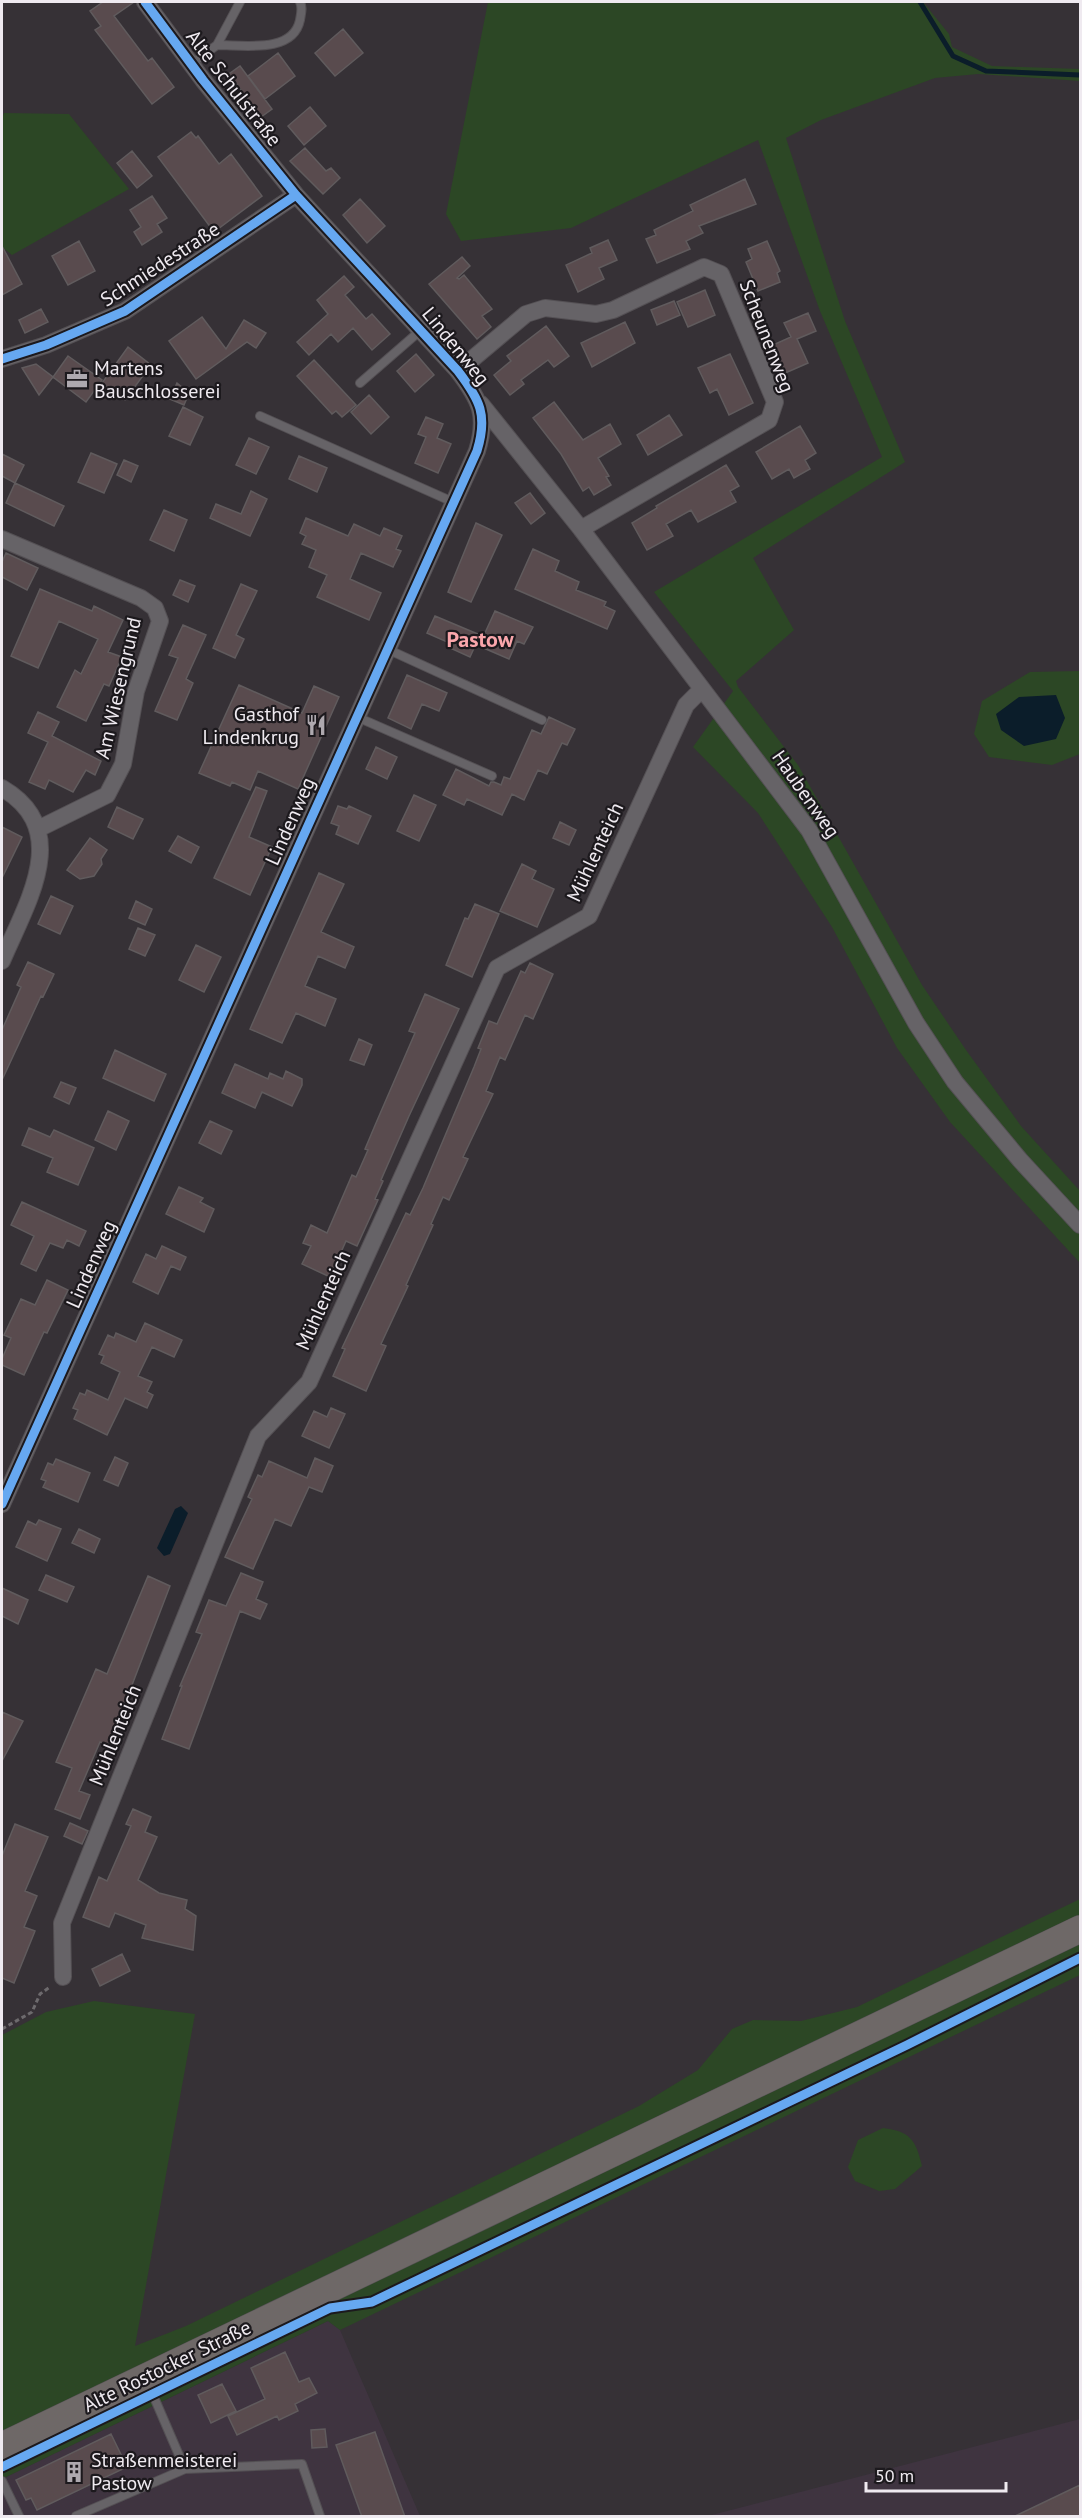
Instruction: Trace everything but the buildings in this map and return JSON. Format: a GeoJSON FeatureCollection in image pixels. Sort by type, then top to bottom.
{"type":"FeatureCollection","features":[{"type":"Feature","properties":{"kind":"main road","name":"Alte Rostocker Straße"},"geometry":{"type":"LineString","coordinates":[[2,2446],[1080,1929]]}},
{"type":"Feature","properties":{"kind":"street","name":"Alte Schulstraße"},"geometry":{"type":"LineString","coordinates":[[145,2],[191,64],[296,195]]}},
{"type":"Feature","properties":{"kind":"street","name":"Lindenweg"},"geometry":{"type":"LineString","coordinates":[[2,1504],[477,451],[483,432],[483,417],[477,399],[458,371],[296,195]]}},
{"type":"Feature","properties":{"kind":"street","name":"Schmiedestraße"},"geometry":{"type":"LineString","coordinates":[[2,359],[46,345],[125,311],[296,195]]}},
{"type":"Feature","properties":{"kind":"street","name":"Scheunenweg"},"geometry":{"type":"LineString","coordinates":[[458,371],[526,314],[546,308],[596,314],[613,310],[704,267],[721,274],[775,402],[769,420],[581,529]]}},
{"type":"Feature","properties":{"kind":"street","name":"Haubenweg"},"geometry":{"type":"LineString","coordinates":[[477,399],[581,529],[809,830],[916,1023],[955,1082],[1020,1160],[1080,1226]]}},
{"type":"Feature","properties":{"kind":"street","name":"Am Wiesengrund"},"geometry":{"type":"LineString","coordinates":[[2,539],[141,598],[155,608],[160,621],[136,692],[123,764],[107,795],[38,829]]}},
{"type":"Feature","properties":{"kind":"street","name":"Mühlenteich"},"geometry":{"type":"LineString","coordinates":[[63,1977],[62,1923],[258,1436],[309,1382],[497,968],[589,916],[686,705],[702,689]]}},
{"type":"Feature","properties":{"kind":"street"},"geometry":{"type":"LineString","coordinates":[[2,788],[27,808],[38,829],[41,852],[39,873],[2,961]]}},
{"type":"Feature","properties":{"kind":"lane"},"geometry":{"type":"LineString","coordinates":[[191,64],[217,45],[240,2]]}},
{"type":"Feature","properties":{"kind":"lane"},"geometry":{"type":"LineString","coordinates":[[217,45],[270,45],[285,41],[298,27],[302,7],[300,2]]}},
{"type":"Feature","properties":{"kind":"lane"},"geometry":{"type":"LineString","coordinates":[[360,383],[422,330]]}},
{"type":"Feature","properties":{"kind":"lane"},"geometry":{"type":"LineString","coordinates":[[260,416],[453,502]]}},
{"type":"Feature","properties":{"kind":"lane"},"geometry":{"type":"LineString","coordinates":[[387,649],[542,720]]}},
{"type":"Feature","properties":{"kind":"lane"},"geometry":{"type":"LineString","coordinates":[[357,717],[492,776]]}},
{"type":"Feature","properties":{"kind":"lane"},"geometry":{"type":"LineString","coordinates":[[144,2376],[185,2469]]}},
{"type":"Feature","properties":{"kind":"lane"},"geometry":{"type":"LineString","coordinates":[[76,2517],[185,2469],[302,2464],[320,2517]]}},
{"type":"Feature","properties":{"kind":"lane"},"geometry":{"type":"LineString","coordinates":[[2,2481],[19,2517]]}},
{"type":"Feature","properties":{"kind":"path"},"geometry":{"type":"LineString","coordinates":[[2,2029],[32,2013],[40,1994],[63,1977]]}},
{"type":"Feature","properties":{"kind":"shaded area"},"geometry":{"type":"Polygon","coordinates":[[[328,2321],[340,2330],[420,2516],[2,2516],[2,2479],[328,2321]]]}},
{"type":"Feature","properties":{"kind":"shaded area"},"geometry":{"type":"Polygon","coordinates":[[[1080,2419],[1080,2516],[708,2516],[1080,2419]]]}},
{"type":"Feature","properties":{"kind":"green space"},"geometry":{"type":"Polygon","coordinates":[[[488,2],[923,2],[949,34],[952,47],[992,66],[1080,69],[1080,81],[978,74],[935,78],[821,120],[786,138],[845,321],[905,462],[753,558],[794,630],[736,681],[738,687],[798,765],[922,985],[1021,1126],[1080,1191],[1080,1263],[950,1122],[897,1048],[832,927],[758,813],[693,747],[733,691],[654,592],[882,457],[820,311],[758,140],[571,228],[461,241],[446,214],[488,2]]]}},
{"type":"Feature","properties":{"kind":"green space"},"geometry":{"type":"Polygon","coordinates":[[[4,113],[69,114],[129,189],[12,255],[2,247],[2,118],[4,113]]]}},
{"type":"Feature","properties":{"kind":"green space"},"geometry":{"type":"Polygon","coordinates":[[[1080,671],[1080,754],[1052,765],[989,757],[974,734],[982,701],[1030,672],[1080,671]]]}},
{"type":"Feature","properties":{"kind":"green space"},"geometry":{"type":"Polygon","coordinates":[[[1080,1899],[1080,1975],[340,2330],[328,2321],[2,2479],[2,2035],[46,2012],[94,2001],[195,2014],[135,2346],[186,2326],[639,2106],[698,2070],[732,2029],[753,2020],[801,2021],[857,2007],[1080,1899]]]}},
{"type":"Feature","properties":{"kind":"green space"},"geometry":{"type":"Polygon","coordinates":[[[883,2128],[906,2134],[914,2143],[922,2166],[895,2189],[879,2191],[855,2181],[848,2167],[858,2140],[883,2128]]]}},
{"type":"Feature","properties":{"kind":"water"},"geometry":{"type":"Polygon","coordinates":[[[1056,695],[1065,718],[1056,739],[1024,746],[1001,730],[996,714],[1019,697],[1056,695]]]}},
{"type":"Feature","properties":{"kind":"water"},"geometry":{"type":"Polygon","coordinates":[[[181,1506],[188,1513],[170,1554],[164,1556],[157,1548],[175,1509],[181,1506]]]}},
{"type":"Feature","properties":{"kind":"waterway"},"geometry":{"type":"LineString","coordinates":[[920,2],[953,56],[986,71],[1080,75]]}},
{"type":"Feature","properties":{"kind":"cycle path"},"geometry":{"type":"LineString","coordinates":[[2,1504],[477,451],[482,427],[477,400],[458,371],[296,195],[203,80],[145,2]]}},
{"type":"Feature","properties":{"kind":"cycle path"},"geometry":{"type":"LineString","coordinates":[[2,359],[46,345],[125,311],[296,195]]}},
{"type":"Feature","properties":{"kind":"cycle path"},"geometry":{"type":"LineString","coordinates":[[2,2467],[330,2308],[372,2302],[907,2045],[1080,1958]]}},
{"type":"Feature","properties":{"kind":"place","name":"Martens Bauschlosserei"},"geometry":{"type":"Point","coordinates":[77,379]}},
{"type":"Feature","properties":{"kind":"place","name":"Gasthof Lindenkrug"},"geometry":{"type":"Point","coordinates":[316,725]}},
{"type":"Feature","properties":{"kind":"place","name":"Straßenmeisterei Pastow"},"geometry":{"type":"Point","coordinates":[74,2472]}},
{"type":"Feature","properties":{"kind":"district","name":"Pastow"},"geometry":{"type":"Point","coordinates":[480,639]}}]}
